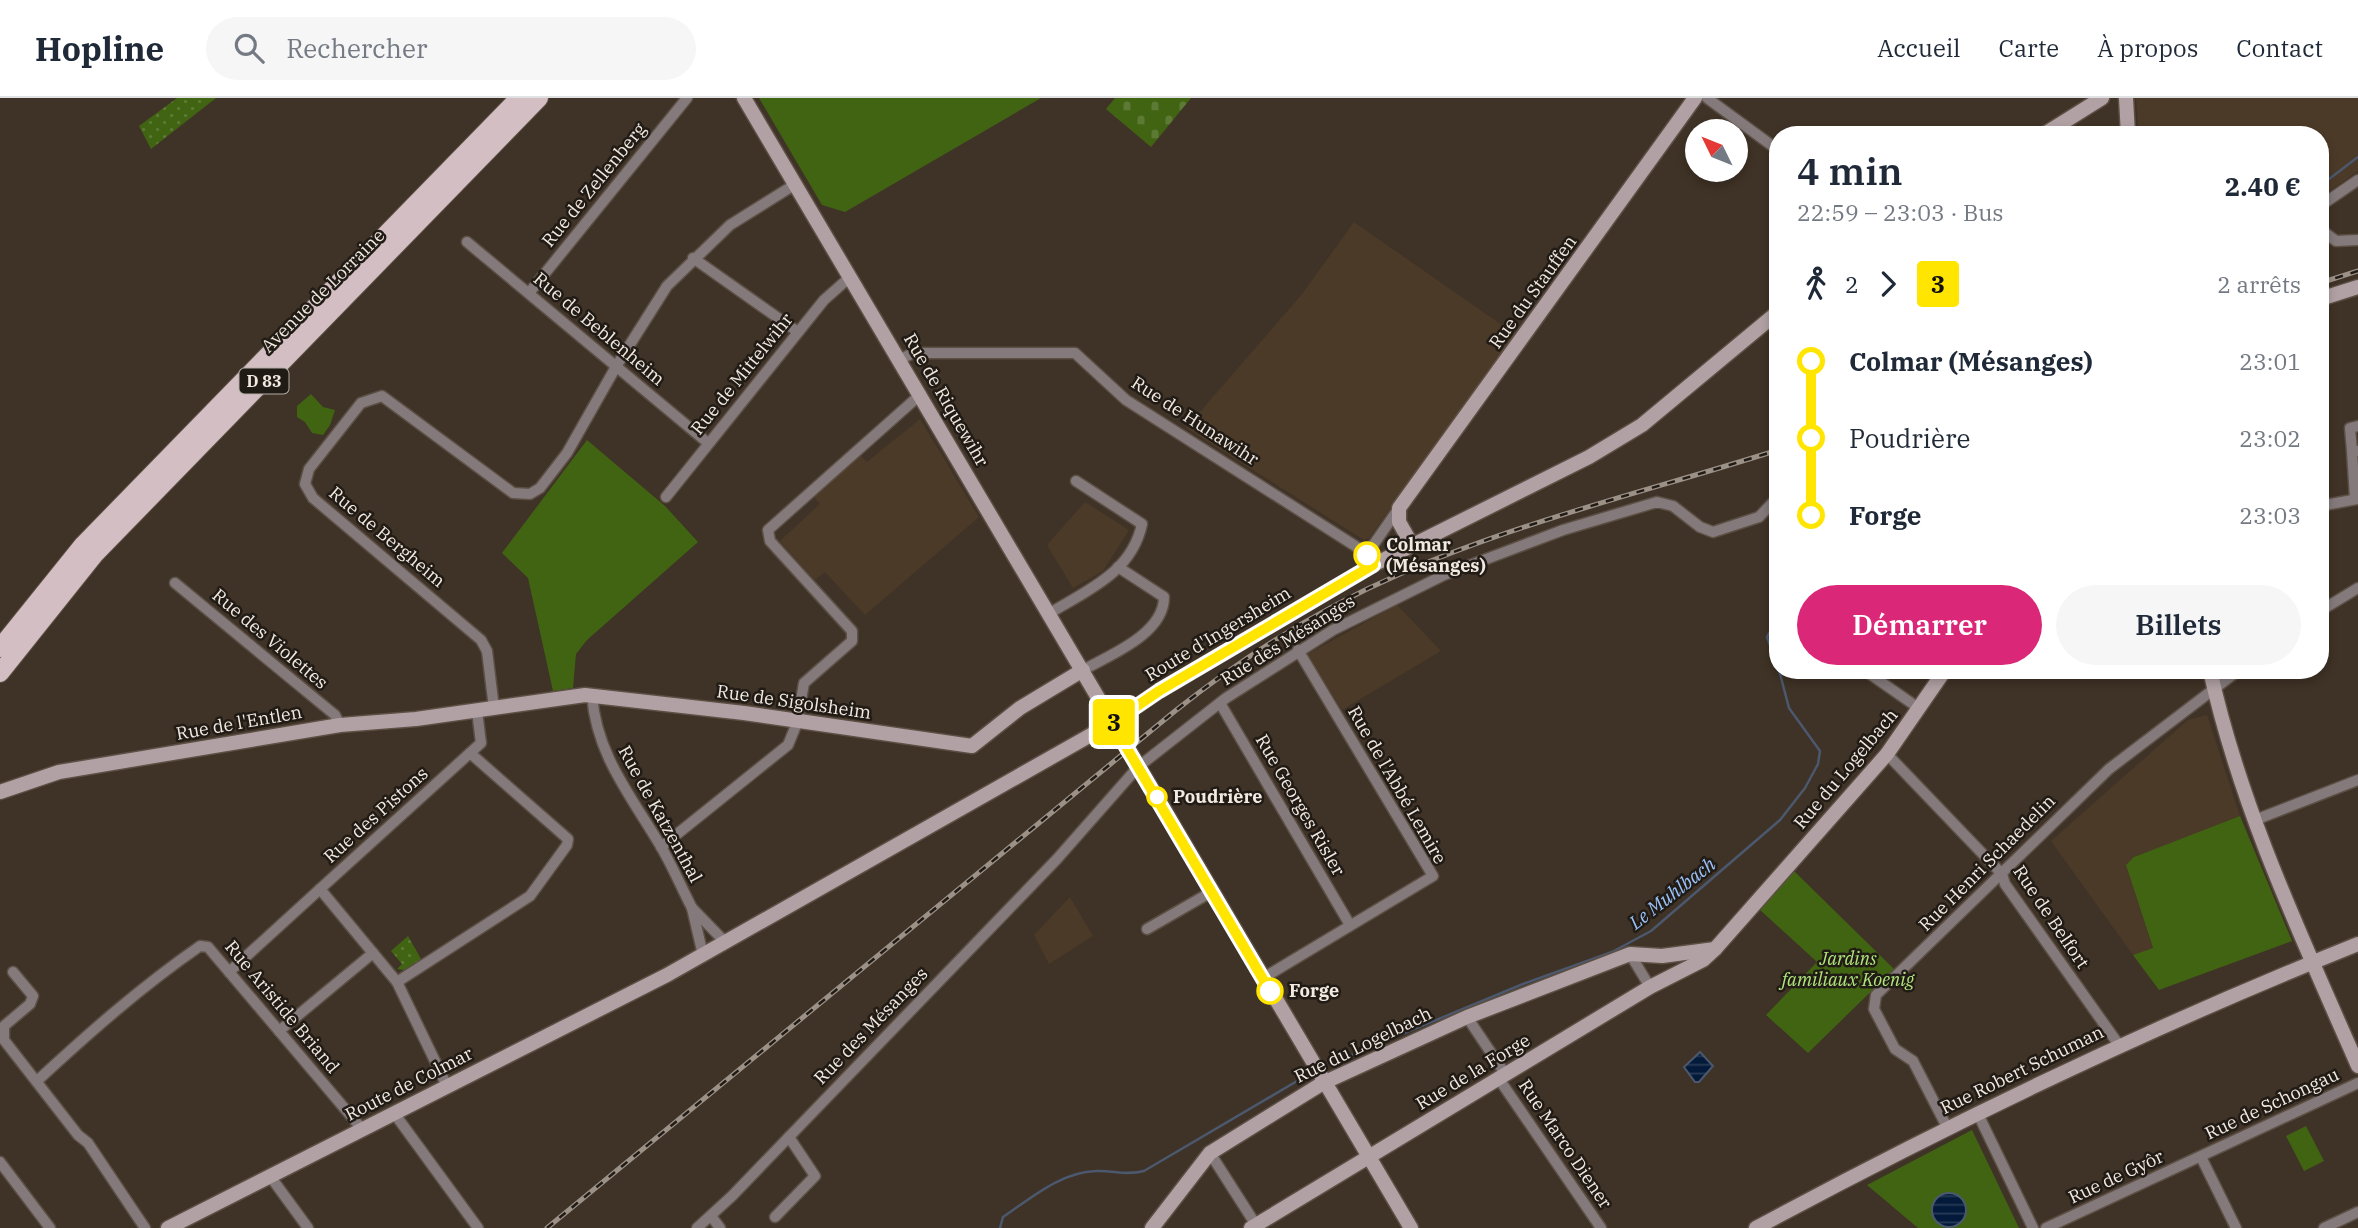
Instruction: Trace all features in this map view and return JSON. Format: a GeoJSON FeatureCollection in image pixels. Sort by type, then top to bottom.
{"type":"FeatureCollection","features":[{"type":"Feature","properties":{"kind":"main road","name":"Avenue de Lorraine"},"geometry":{"type":"LineString","coordinates":[[0,648],[83,545],[519,98]]}},
{"type":"Feature","properties":{"kind":"main road","name":"Avenue de Lorraine"},"geometry":{"type":"LineString","coordinates":[[0,673],[95,554],[539,98]]}},
{"type":"Feature","properties":{"kind":"street","name":"Rue de Zellenberg"},"geometry":{"type":"LineString","coordinates":[[529,293],[687,98]]}},
{"type":"Feature","properties":{"kind":"street","name":"Rue de Riquewihr"},"geometry":{"type":"LineString","coordinates":[[744,98],[901,359],[1323,1083],[1411,1228]]}},
{"type":"Feature","properties":{"kind":"street","name":"Rue du Stauffen"},"geometry":{"type":"LineString","coordinates":[[1370,559],[1399,508],[1695,98]]}},
{"type":"Feature","properties":{"kind":"street"},"geometry":{"type":"LineString","coordinates":[[1707,98],[1769,143]]}},
{"type":"Feature","properties":{"kind":"street"},"geometry":{"type":"LineString","coordinates":[[2057,126],[2102,98]]}},
{"type":"Feature","properties":{"kind":"street"},"geometry":{"type":"LineString","coordinates":[[2126,98],[2128,126]]}},
{"type":"Feature","properties":{"kind":"street"},"geometry":{"type":"LineString","coordinates":[[2329,200],[2358,180]]}},
{"type":"Feature","properties":{"kind":"street"},"geometry":{"type":"LineString","coordinates":[[617,365],[667,286],[693,258],[730,225],[794,185]]}},
{"type":"Feature","properties":{"kind":"street"},"geometry":{"type":"LineString","coordinates":[[2329,236],[2336,241],[2358,240]]}},
{"type":"Feature","properties":{"kind":"street","name":"Rue de Beblenheim"},"geometry":{"type":"LineString","coordinates":[[467,242],[708,443]]}},
{"type":"Feature","properties":{"kind":"street"},"geometry":{"type":"LineString","coordinates":[[693,258],[798,332]]}},
{"type":"Feature","properties":{"kind":"street","name":"Rue de Mittelwihr"},"geometry":{"type":"LineString","coordinates":[[666,497],[824,300],[850,277]]}},
{"type":"Feature","properties":{"kind":"street"},"geometry":{"type":"LineString","coordinates":[[2329,296],[2358,287]]}},
{"type":"Feature","properties":{"kind":"street","name":"Route d'Ingersheim"},"geometry":{"type":"LineString","coordinates":[[667,975],[1112,723],[1370,559],[1412,545],[1589,457],[1642,425],[1769,319]]}},
{"type":"Feature","properties":{"kind":"street","name":"Rue de Hunawihr"},"geometry":{"type":"LineString","coordinates":[[901,359],[913,353],[1075,353],[1126,400],[1216,456],[1370,559]]}},
{"type":"Feature","properties":{"kind":"street","name":"Rue de Bergheim"},"geometry":{"type":"LineString","coordinates":[[494,708],[487,651],[481,639],[313,498],[307,492],[306,475],[361,403],[368,398],[382,396],[513,494],[530,494],[540,488],[567,453],[617,365]]}},
{"type":"Feature","properties":{"kind":"street"},"geometry":{"type":"LineString","coordinates":[[661,847],[788,746],[797,723],[804,683],[852,641],[852,631],[770,541],[768,530],[921,394]]}},
{"type":"Feature","properties":{"kind":"street"},"geometry":{"type":"LineString","coordinates":[[2329,504],[2356,499],[2355,451],[2350,428],[2358,426]]}},
{"type":"Feature","properties":{"kind":"street"},"geometry":{"type":"LineString","coordinates":[[1050,613],[1113,576],[1139,537],[1142,524],[1076,481]]}},
{"type":"Feature","properties":{"kind":"street","name":"Rue des Mésanges"},"geometry":{"type":"LineString","coordinates":[[697,1228],[761,1167],[1057,859],[1138,767],[1220,703],[1298,650],[1387,601],[1444,575],[1563,530],[1663,502],[1678,509],[1705,530],[1718,531],[1759,517],[1769,506]]}},
{"type":"Feature","properties":{"kind":"street"},"geometry":{"type":"LineString","coordinates":[[1399,508],[1399,522],[1412,545]]}},
{"type":"Feature","properties":{"kind":"street"},"geometry":{"type":"LineString","coordinates":[[1083,670],[1135,640],[1154,624],[1164,609],[1164,597],[1118,567]]}},
{"type":"Feature","properties":{"kind":"street","name":"Rue des Violettes"},"geometry":{"type":"LineString","coordinates":[[175,583],[335,715],[340,725]]}},
{"type":"Feature","properties":{"kind":"street"},"geometry":{"type":"LineString","coordinates":[[2329,606],[2358,588]]}},
{"type":"Feature","properties":{"kind":"street","name":"Rue de l'Abbé Lemire"},"geometry":{"type":"LineString","coordinates":[[1263,978],[1433,876],[1298,650]]}},
{"type":"Feature","properties":{"kind":"street","name":"Rue de Sigolsheim"},"geometry":{"type":"LineString","coordinates":[[477,711],[592,695],[972,746],[1020,708],[1083,670]]}},
{"type":"Feature","properties":{"kind":"street"},"geometry":{"type":"LineString","coordinates":[[1877,679],[1920,709]]}},
{"type":"Feature","properties":{"kind":"street","name":"Rue du Logelbach"},"geometry":{"type":"LineString","coordinates":[[1152,1228],[1210,1153],[1323,1083],[1467,1017],[1630,954],[1662,956],[1715,949],[1887,754],[1939,679]]}},
{"type":"Feature","properties":{"kind":"street"},"geometry":{"type":"LineString","coordinates":[[2212,679],[2255,820],[2312,962],[2358,1066]]}},
{"type":"Feature","properties":{"kind":"street","name":"Rue Henri Schaedelin"},"geometry":{"type":"LineString","coordinates":[[1947,1127],[1913,1061],[1895,1049],[1874,1009],[1876,995],[2109,769],[2226,679]]}},
{"type":"Feature","properties":{"kind":"street","name":"Rue de Katzenthal"},"geometry":{"type":"LineString","coordinates":[[592,695],[594,719],[608,761],[661,847],[692,908],[703,955]]}},
{"type":"Feature","properties":{"kind":"street","name":"Rue Georges Risler"},"geometry":{"type":"LineString","coordinates":[[1220,703],[1350,925]]}},
{"type":"Feature","properties":{"kind":"street"},"geometry":{"type":"LineString","coordinates":[[397,982],[530,896],[568,845],[568,839],[470,753],[481,743],[477,711]]}},
{"type":"Feature","properties":{"kind":"street","name":"Rue de l'Entlen"},"geometry":{"type":"LineString","coordinates":[[5,790],[59,772],[340,725],[477,711]]}},
{"type":"Feature","properties":{"kind":"street","name":"Rue des Pistons"},"geometry":{"type":"LineString","coordinates":[[447,1086],[397,982],[320,889],[470,753]]}},
{"type":"Feature","properties":{"kind":"street","name":"Rue de Belfort"},"geometry":{"type":"LineString","coordinates":[[1887,754],[2002,874],[2005,884],[2119,1045]]}},
{"type":"Feature","properties":{"kind":"street"},"geometry":{"type":"LineString","coordinates":[[2255,820],[2358,780]]}},
{"type":"Feature","properties":{"kind":"street"},"geometry":{"type":"LineString","coordinates":[[229,972],[320,889]]}},
{"type":"Feature","properties":{"kind":"street"},"geometry":{"type":"LineString","coordinates":[[1147,929],[1213,891]]}},
{"type":"Feature","properties":{"kind":"street","name":"Rue de Katzenthal"},"geometry":{"type":"LineString","coordinates":[[692,908],[725,942]]}},
{"type":"Feature","properties":{"kind":"street","name":"Rue Robert Schuman"},"geometry":{"type":"LineString","coordinates":[[1756,1228],[1947,1127],[2119,1045],[2358,944]]}},
{"type":"Feature","properties":{"kind":"street","name":"Rue Aristide Briand"},"geometry":{"type":"LineString","coordinates":[[37,1081],[117,1007],[200,946],[208,947],[362,1129]]}},
{"type":"Feature","properties":{"kind":"street","name":"Rue de la Forge"},"geometry":{"type":"LineString","coordinates":[[1253,1226],[1650,987],[1703,960],[1715,949]]}},
{"type":"Feature","properties":{"kind":"street"},"geometry":{"type":"LineString","coordinates":[[279,1031],[373,953]]}},
{"type":"Feature","properties":{"kind":"street"},"geometry":{"type":"LineString","coordinates":[[1630,954],[1650,987]]}},
{"type":"Feature","properties":{"kind":"street"},"geometry":{"type":"LineString","coordinates":[[13,972],[33,996],[30,1004],[4,1026],[4,1040],[78,1135],[88,1143],[145,1228]]}},
{"type":"Feature","properties":{"kind":"street","name":"Route de Colmar"},"geometry":{"type":"LineString","coordinates":[[168,1228],[667,975]]}},
{"type":"Feature","properties":{"kind":"street","name":"Rue Marco Diener"},"geometry":{"type":"LineString","coordinates":[[1467,1017],[1552,1157],[1601,1228]]}},
{"type":"Feature","properties":{"kind":"street","name":"Rue de Schongau"},"geometry":{"type":"LineString","coordinates":[[2201,1157],[2358,1083]]}},
{"type":"Feature","properties":{"kind":"street"},"geometry":{"type":"LineString","coordinates":[[1977,1112],[2033,1228]]}},
{"type":"Feature","properties":{"kind":"street"},"geometry":{"type":"LineString","coordinates":[[394,1113],[478,1228]]}},
{"type":"Feature","properties":{"kind":"street"},"geometry":{"type":"LineString","coordinates":[[775,1217],[815,1176],[789,1137]]}},
{"type":"Feature","properties":{"kind":"street"},"geometry":{"type":"LineString","coordinates":[[1210,1153],[1253,1226]]}},
{"type":"Feature","properties":{"kind":"street"},"geometry":{"type":"LineString","coordinates":[[2201,1157],[2236,1228]]}},
{"type":"Feature","properties":{"kind":"street","name":"Rue de Gyôr"},"geometry":{"type":"LineString","coordinates":[[2046,1228],[2201,1157]]}},
{"type":"Feature","properties":{"kind":"street"},"geometry":{"type":"LineString","coordinates":[[0,1163],[50,1228]]}},
{"type":"Feature","properties":{"kind":"street"},"geometry":{"type":"LineString","coordinates":[[270,1176],[308,1228]]}},
{"type":"Feature","properties":{"kind":"street"},"geometry":{"type":"LineString","coordinates":[[2324,1228],[2358,1212]]}},
{"type":"Feature","properties":{"kind":"street"},"geometry":{"type":"LineString","coordinates":[[711,1216],[720,1228]]}},
{"type":"Feature","properties":{"kind":"shaded area"},"geometry":{"type":"Polygon","coordinates":[[[2136,98],[2358,98],[2358,171],[2329,191],[2329,126],[2138,126],[2136,98]]]}},
{"type":"Feature","properties":{"kind":"shaded area"},"geometry":{"type":"Polygon","coordinates":[[[1354,222],[1516,335],[1369,538],[1364,540],[1186,428],[1302,294],[1354,222]]]}},
{"type":"Feature","properties":{"kind":"shaded area"},"geometry":{"type":"Polygon","coordinates":[[[920,419],[979,517],[865,615],[825,572],[815,580],[780,541],[820,504],[814,497],[860,455],[867,462],[920,419]]]}},
{"type":"Feature","properties":{"kind":"shaded area"},"geometry":{"type":"Polygon","coordinates":[[[1085,502],[1129,530],[1103,571],[1073,588],[1047,545],[1085,502]]]}},
{"type":"Feature","properties":{"kind":"shaded area"},"geometry":{"type":"Polygon","coordinates":[[[1397,605],[1441,651],[1342,710],[1308,654],[1397,605]]]}},
{"type":"Feature","properties":{"kind":"shaded area"},"geometry":{"type":"Polygon","coordinates":[[[2207,715],[2240,816],[2134,857],[2126,865],[2153,949],[2133,955],[2051,841],[2188,720],[2207,715]]]}},
{"type":"Feature","properties":{"kind":"shaded area"},"geometry":{"type":"Polygon","coordinates":[[[1070,897],[1093,936],[1049,964],[1034,935],[1070,897]]]}},
{"type":"Feature","properties":{"kind":"green space"},"geometry":{"type":"Polygon","coordinates":[[[177,98],[216,98],[151,149],[139,126],[177,98]]]}},
{"type":"Feature","properties":{"kind":"green space"},"geometry":{"type":"Polygon","coordinates":[[[759,98],[1041,98],[845,212],[822,205],[759,98]]]}},
{"type":"Feature","properties":{"kind":"green space"},"geometry":{"type":"Polygon","coordinates":[[[1115,98],[1191,98],[1151,147],[1106,109],[1115,98]]]}},
{"type":"Feature","properties":{"kind":"green space"},"geometry":{"type":"Polygon","coordinates":[[[311,394],[323,407],[335,410],[323,435],[312,433],[305,422],[297,417],[297,406],[311,394]]]}},
{"type":"Feature","properties":{"kind":"green space"},"geometry":{"type":"Polygon","coordinates":[[[587,440],[665,506],[698,542],[587,640],[576,654],[573,688],[553,691],[528,578],[502,553],[587,440]]]}},
{"type":"Feature","properties":{"kind":"green space"},"geometry":{"type":"Polygon","coordinates":[[[2240,816],[2292,941],[2159,990],[2133,955],[2153,948],[2126,865],[2134,857],[2240,816]]]}},
{"type":"Feature","properties":{"kind":"green space","name":"Jardins familiaux Koenig"},"geometry":{"type":"Polygon","coordinates":[[[1794,871],[1894,969],[1808,1053],[1766,1015],[1817,962],[1759,909],[1794,871]]]}},
{"type":"Feature","properties":{"kind":"green space"},"geometry":{"type":"Polygon","coordinates":[[[408,936],[421,959],[404,970],[397,969],[402,964],[391,951],[408,936]]]}},
{"type":"Feature","properties":{"kind":"green space"},"geometry":{"type":"Polygon","coordinates":[[[2306,1126],[2324,1161],[2304,1171],[2286,1136],[2306,1126]]]}},
{"type":"Feature","properties":{"kind":"green space"},"geometry":{"type":"Polygon","coordinates":[[[1972,1130],[2019,1228],[1918,1228],[1867,1185],[1972,1130]]]}},
{"type":"Feature","properties":{"kind":"water"},"geometry":{"type":"Polygon","coordinates":[[[1700,1052],[1713,1066],[1699,1082],[1695,1082],[1684,1067],[1700,1052]]]}},
{"type":"Feature","properties":{"kind":"water"},"geometry":{"type":"Polygon","coordinates":[[[1949,1193],[1961,1198],[1966,1210],[1961,1222],[1949,1227],[1937,1222],[1932,1210],[1937,1198],[1949,1193]]]}},
{"type":"Feature","properties":{"kind":"waterway","name":"Le Muhlbach"},"geometry":{"type":"LineString","coordinates":[[2329,179],[2358,157]]}},
{"type":"Feature","properties":{"kind":"waterway","name":"Le Muhlbach"},"geometry":{"type":"LineString","coordinates":[[1769,634],[1769,642]]}},
{"type":"Feature","properties":{"kind":"waterway","name":"Le Muhlbach"},"geometry":{"type":"LineString","coordinates":[[1330,1064],[1523,984],[1612,952],[1651,931],[1780,820],[1805,788],[1818,764],[1820,751],[1789,708],[1781,679]]}},
{"type":"Feature","properties":{"kind":"waterway","name":"Le Muhlbach"},"geometry":{"type":"LineString","coordinates":[[1000,1228],[1003,1217],[1059,1181],[1083,1172],[1144,1171],[1309,1074]]}},
{"type":"Feature","properties":{"kind":"railway"},"geometry":{"type":"LineString","coordinates":[[2329,280],[2358,271]]}},
{"type":"Feature","properties":{"kind":"railway"},"geometry":{"type":"LineString","coordinates":[[547,1228],[1175,711],[1228,671],[1283,635],[1340,602],[1446,555],[1540,522],[1769,453]]}},
{"type":"Feature","properties":{"kind":"bus line","name":"3"},"geometry":{"type":"LineString","coordinates":[[1270,991],[1112,723],[1159,691],[1373,565],[1367,555]]}},
{"type":"Feature","properties":{"kind":"place","name":"Colmar (Mésanges)"},"geometry":{"type":"Point","coordinates":[1367,555]}},
{"type":"Feature","properties":{"kind":"place","name":"Poudrière"},"geometry":{"type":"Point","coordinates":[1157,797]}},
{"type":"Feature","properties":{"kind":"place","name":"Forge"},"geometry":{"type":"Point","coordinates":[1270,991]}}]}
